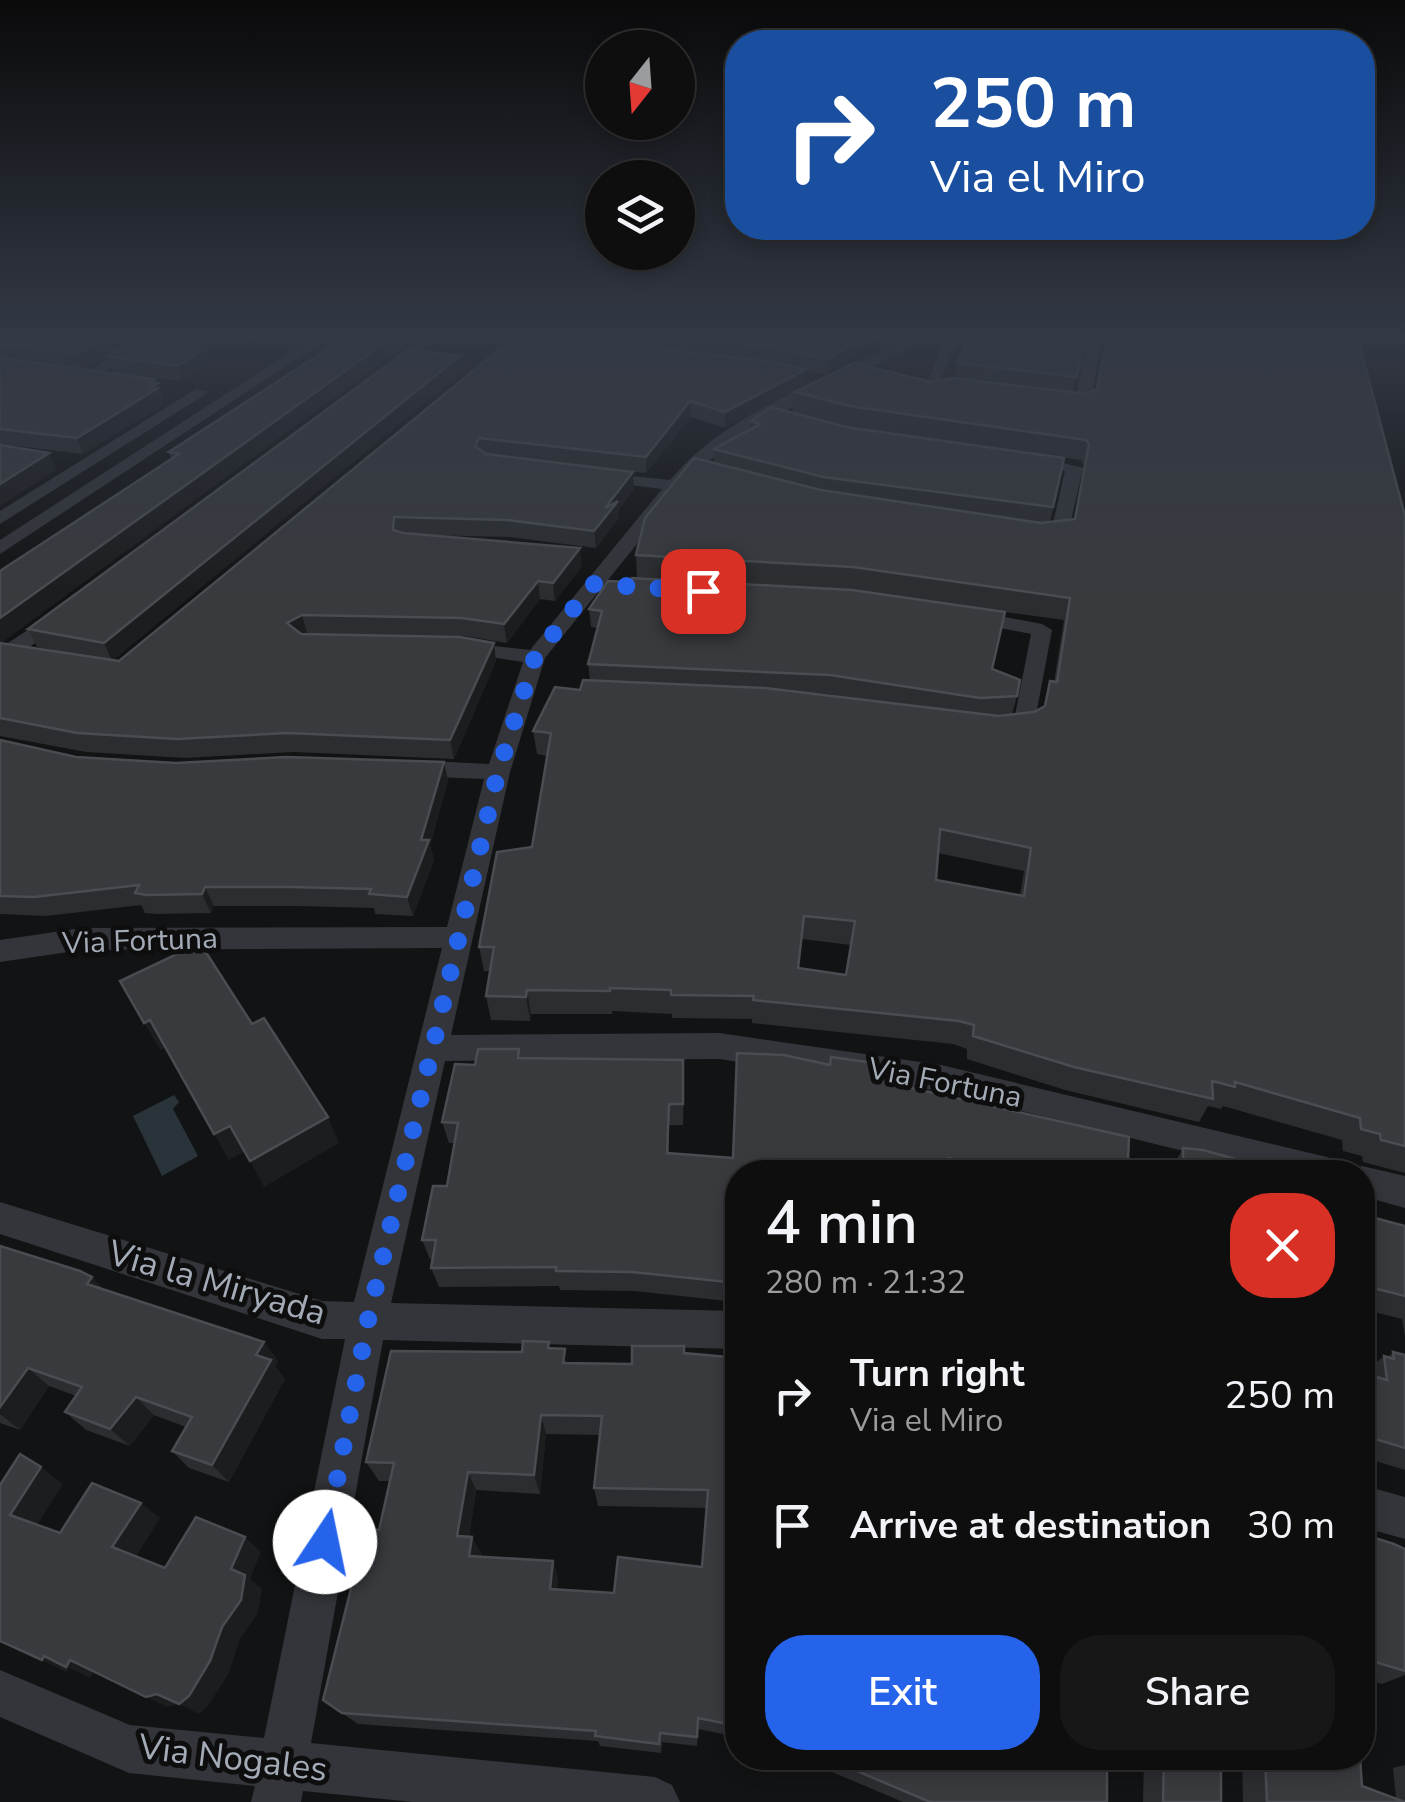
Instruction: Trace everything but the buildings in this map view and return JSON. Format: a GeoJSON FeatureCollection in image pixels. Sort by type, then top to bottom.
{"type":"FeatureCollection","features":[{"type":"Feature","properties":{"kind":"street"},"geometry":{"type":"LineString","coordinates":[[0,518],[153,423]]}},
{"type":"Feature","properties":{"kind":"street"},"geometry":{"type":"LineString","coordinates":[[0,548],[190,423]]}},
{"type":"Feature","properties":{"kind":"street"},"geometry":{"type":"LineString","coordinates":[[279,1783],[368,1320],[462,937],[498,772],[531,691],[535,657],[690,475],[750,423]]}},
{"type":"Feature","properties":{"kind":"street"},"geometry":{"type":"LineString","coordinates":[[1016,458],[1074,468],[1060,534],[1016,532]]}},
{"type":"Feature","properties":{"kind":"street"},"geometry":{"type":"LineString","coordinates":[[55,460],[86,465]]}},
{"type":"Feature","properties":{"kind":"street"},"geometry":{"type":"LineString","coordinates":[[580,474],[690,475]]}},
{"type":"Feature","properties":{"kind":"street"},"geometry":{"type":"LineString","coordinates":[[45,659],[10,652],[72,606]]}},
{"type":"Feature","properties":{"kind":"street"},"geometry":{"type":"LineString","coordinates":[[941,612],[1042,630],[1024,726],[976,728]]}},
{"type":"Feature","properties":{"kind":"street"},"geometry":{"type":"LineString","coordinates":[[445,646],[535,657]]}},
{"type":"Feature","properties":{"kind":"street"},"geometry":{"type":"LineString","coordinates":[[386,768],[498,772]]}},
{"type":"Feature","properties":{"kind":"street","name":"Via Fortuna"},"geometry":{"type":"LineString","coordinates":[[0,952],[82,939],[462,937]]}},
{"type":"Feature","properties":{"kind":"street","name":"Via Fortuna"},"geometry":{"type":"LineString","coordinates":[[435,1048],[719,1046],[941,1078],[1278,1160]]}},
{"type":"Feature","properties":{"kind":"street"},"geometry":{"type":"LineString","coordinates":[[1375,1184],[1405,1192]]}},
{"type":"Feature","properties":{"kind":"street","name":"Via la Miryada"},"geometry":{"type":"LineString","coordinates":[[0,1218],[322,1320],[725,1330]]}},
{"type":"Feature","properties":{"kind":"street"},"geometry":{"type":"LineString","coordinates":[[1375,1510],[1405,1518]]}},
{"type":"Feature","properties":{"kind":"street","name":"Via Nogales"},"geometry":{"type":"LineString","coordinates":[[0,1692],[128,1749],[279,1783],[655,1802]]}},
{"type":"Feature","properties":{"kind":"shaded area"},"geometry":{"type":"Polygon","coordinates":[[[174,1095],[179,1102],[173,1109],[198,1156],[162,1176],[133,1116],[174,1095]]]}},
{"type":"Feature","properties":{"kind":"route"},"geometry":{"type":"LineString","coordinates":[[325,1542],[368,1320],[498,772],[535,657],[593,584],[703,591]]}}]}
